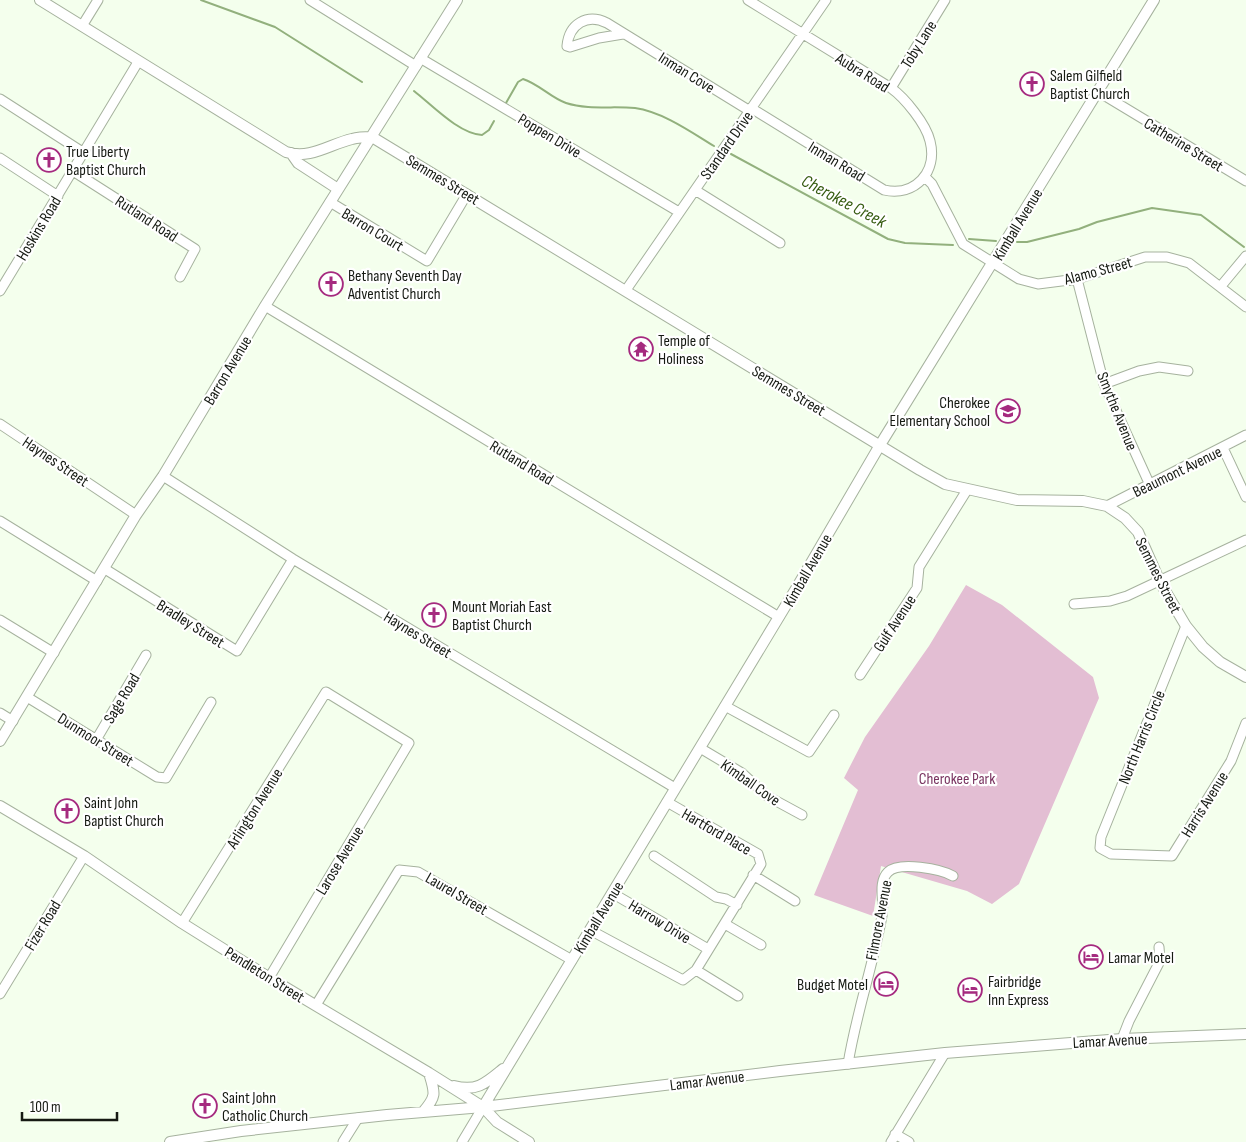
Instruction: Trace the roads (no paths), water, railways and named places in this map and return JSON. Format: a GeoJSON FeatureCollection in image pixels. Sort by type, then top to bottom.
{"type":"FeatureCollection","features":[{"type":"Feature","properties":{"kind":"main road"},"geometry":{"type":"LineString","coordinates":[[40,0],[278,148],[290,153],[313,153],[353,138],[372,136]]}},
{"type":"Feature","properties":{"kind":"main road","name":"Barron Avenue"},"geometry":{"type":"LineString","coordinates":[[0,742],[136,515],[163,476],[265,306],[456,0]]}},
{"type":"Feature","properties":{"kind":"main road","name":"Kimball Avenue"},"geometry":{"type":"LineString","coordinates":[[483,1108],[880,445],[994,263],[1151,1]]}},
{"type":"Feature","properties":{"kind":"main road","name":"Semmes Street"},"geometry":{"type":"LineString","coordinates":[[372,136],[937,480],[966,490],[1016,500],[1083,500],[1107,506],[1125,518],[1138,532],[1160,582],[1186,626],[1203,647],[1220,662],[1246,677]]}},
{"type":"Feature","properties":{"kind":"main road"},"geometry":{"type":"LineString","coordinates":[[290,153],[298,163],[338,189]]}},
{"type":"Feature","properties":{"kind":"main road","name":"Pendleton Street"},"geometry":{"type":"LineString","coordinates":[[0,806],[84,856],[182,923],[269,978],[429,1073],[483,1108],[497,1122],[529,1142]]}},
{"type":"Feature","properties":{"kind":"main road","name":"Lamar Avenue"},"geometry":{"type":"LineString","coordinates":[[170,1142],[214,1134],[358,1118],[483,1108],[780,1071],[944,1053],[1122,1039],[1246,1034]]}},
{"type":"Feature","properties":{"kind":"main road"},"geometry":{"type":"LineString","coordinates":[[446,1084],[464,1089],[480,1087],[508,1066]]}},
{"type":"Feature","properties":{"kind":"main road"},"geometry":{"type":"LineString","coordinates":[[423,1112],[435,1096],[429,1073]]}},
{"type":"Feature","properties":{"kind":"street"},"geometry":{"type":"LineString","coordinates":[[82,26],[98,0]]}},
{"type":"Feature","properties":{"kind":"street","name":"Aubra Road"},"geometry":{"type":"LineString","coordinates":[[748,0],[891,88],[909,105],[930,140],[932,151],[925,177]]}},
{"type":"Feature","properties":{"kind":"street","name":"Standard Drive"},"geometry":{"type":"LineString","coordinates":[[626,290],[826,0]]}},
{"type":"Feature","properties":{"kind":"street","name":"Toby Lane"},"geometry":{"type":"LineString","coordinates":[[891,88],[945,0]]}},
{"type":"Feature","properties":{"kind":"street","name":"Poppen Drive"},"geometry":{"type":"LineString","coordinates":[[312,1],[679,212]]}},
{"type":"Feature","properties":{"kind":"street","name":"Inman Cove"},"geometry":{"type":"LineString","coordinates":[[623,34],[599,38],[570,47],[567,46],[575,27],[582,21],[590,18],[603,21],[751,110]]}},
{"type":"Feature","properties":{"kind":"street","name":"Hoskins Road"},"geometry":{"type":"LineString","coordinates":[[0,291],[138,62]]}},
{"type":"Feature","properties":{"kind":"street","name":"Catherine Street"},"geometry":{"type":"LineString","coordinates":[[1097,91],[1246,181]]}},
{"type":"Feature","properties":{"kind":"street"},"geometry":{"type":"LineString","coordinates":[[0,99],[84,153]]}},
{"type":"Feature","properties":{"kind":"street","name":"Inman Road"},"geometry":{"type":"LineString","coordinates":[[751,110],[884,190],[900,191],[912,188],[925,177]]}},
{"type":"Feature","properties":{"kind":"street"},"geometry":{"type":"LineString","coordinates":[[0,158],[58,196]]}},
{"type":"Feature","properties":{"kind":"street","name":"Rutland Road"},"geometry":{"type":"LineString","coordinates":[[73,171],[195,249],[180,277]]}},
{"type":"Feature","properties":{"kind":"street","name":"Alamo Street"},"geometry":{"type":"LineString","coordinates":[[925,177],[932,184],[963,244],[1018,279],[1038,284],[1077,279],[1145,257],[1167,257],[1189,263],[1246,307]]}},
{"type":"Feature","properties":{"kind":"street"},"geometry":{"type":"LineString","coordinates":[[695,190],[780,243]]}},
{"type":"Feature","properties":{"kind":"street","name":"Barron Court"},"geometry":{"type":"LineString","coordinates":[[330,202],[427,261],[467,194]]}},
{"type":"Feature","properties":{"kind":"street"},"geometry":{"type":"LineString","coordinates":[[1221,286],[1246,256]]}},
{"type":"Feature","properties":{"kind":"street","name":"Smythe Avenue"},"geometry":{"type":"LineString","coordinates":[[1077,279],[1104,384],[1149,483]]}},
{"type":"Feature","properties":{"kind":"street","name":"Rutland Road"},"geometry":{"type":"LineString","coordinates":[[265,306],[778,618]]}},
{"type":"Feature","properties":{"kind":"street"},"geometry":{"type":"LineString","coordinates":[[1104,384],[1139,370],[1160,367],[1188,371]]}},
{"type":"Feature","properties":{"kind":"street","name":"Haynes Street"},"geometry":{"type":"LineString","coordinates":[[0,424],[136,515]]}},
{"type":"Feature","properties":{"kind":"street","name":"Beaumont Avenue"},"geometry":{"type":"LineString","coordinates":[[1107,506],[1246,435]]}},
{"type":"Feature","properties":{"kind":"street"},"geometry":{"type":"LineString","coordinates":[[1223,448],[1246,497]]}},
{"type":"Feature","properties":{"kind":"street","name":"Haynes Street"},"geometry":{"type":"LineString","coordinates":[[163,476],[293,559],[675,788]]}},
{"type":"Feature","properties":{"kind":"street","name":"Gulf Avenue"},"geometry":{"type":"LineString","coordinates":[[860,675],[917,588],[919,567],[966,490]]}},
{"type":"Feature","properties":{"kind":"street"},"geometry":{"type":"LineString","coordinates":[[0,521],[97,581]]}},
{"type":"Feature","properties":{"kind":"street"},"geometry":{"type":"LineString","coordinates":[[1074,604],[1110,601],[1128,596],[1246,540]]}},
{"type":"Feature","properties":{"kind":"street","name":"Bradley Street"},"geometry":{"type":"LineString","coordinates":[[104,569],[237,651],[293,559]]}},
{"type":"Feature","properties":{"kind":"street"},"geometry":{"type":"LineString","coordinates":[[0,620],[54,653]]}},
{"type":"Feature","properties":{"kind":"street","name":"North Harris Circle"},"geometry":{"type":"LineString","coordinates":[[1172,856],[1111,854],[1100,848],[1100,837],[1186,626]]}},
{"type":"Feature","properties":{"kind":"street","name":"Sage Road"},"geometry":{"type":"LineString","coordinates":[[96,740],[146,655]]}},
{"type":"Feature","properties":{"kind":"street","name":"Arlington Avenue"},"geometry":{"type":"LineString","coordinates":[[182,923],[326,692],[409,743]]}},
{"type":"Feature","properties":{"kind":"street","name":"Dunmoor Street"},"geometry":{"type":"LineString","coordinates":[[27,696],[157,777],[166,778],[211,702]]}},
{"type":"Feature","properties":{"kind":"street"},"geometry":{"type":"LineString","coordinates":[[725,706],[809,752],[834,715]]}},
{"type":"Feature","properties":{"kind":"street"},"geometry":{"type":"LineString","coordinates":[[0,713],[12,721]]}},
{"type":"Feature","properties":{"kind":"street","name":"Harris Avenue"},"geometry":{"type":"LineString","coordinates":[[1172,856],[1231,761],[1246,723]]}},
{"type":"Feature","properties":{"kind":"street","name":"Larose Avenue"},"geometry":{"type":"LineString","coordinates":[[269,978],[409,743]]}},
{"type":"Feature","properties":{"kind":"street","name":"Kimball Cove"},"geometry":{"type":"LineString","coordinates":[[700,748],[742,773],[767,796],[802,815]]}},
{"type":"Feature","properties":{"kind":"street","name":"Hartford Place"},"geometry":{"type":"LineString","coordinates":[[667,802],[758,854],[761,864],[753,875],[795,901]]}},
{"type":"Feature","properties":{"kind":"street","name":"Fizer Road"},"geometry":{"type":"LineString","coordinates":[[0,994],[84,856]]}},
{"type":"Feature","properties":{"kind":"street"},"geometry":{"type":"LineString","coordinates":[[654,856],[716,897],[726,898],[737,905]]}},
{"type":"Feature","properties":{"kind":"street","name":"Filmore Avenue"},"geometry":{"type":"LineString","coordinates":[[848,1064],[852,1039],[882,914],[882,884],[885,876],[894,867],[902,866],[916,867],[953,876]]}},
{"type":"Feature","properties":{"kind":"street","name":"Laurel Street"},"geometry":{"type":"LineString","coordinates":[[316,1005],[399,870],[418,872],[572,960]]}},
{"type":"Feature","properties":{"kind":"street"},"geometry":{"type":"LineString","coordinates":[[590,930],[683,980],[696,970],[726,924],[753,875]]}},
{"type":"Feature","properties":{"kind":"street","name":"Harrow Drive"},"geometry":{"type":"LineString","coordinates":[[612,893],[708,949]]}},
{"type":"Feature","properties":{"kind":"street"},"geometry":{"type":"LineString","coordinates":[[726,924],[761,945]]}},
{"type":"Feature","properties":{"kind":"street"},"geometry":{"type":"LineString","coordinates":[[1122,1039],[1129,1021],[1160,961],[1159,947]]}},
{"type":"Feature","properties":{"kind":"street"},"geometry":{"type":"LineString","coordinates":[[696,970],[738,996]]}},
{"type":"Feature","properties":{"kind":"street"},"geometry":{"type":"LineString","coordinates":[[909,1142],[893,1138],[944,1053]]}},
{"type":"Feature","properties":{"kind":"street","name":"Kimball Avenue"},"geometry":{"type":"LineString","coordinates":[[462,1142],[483,1108]]}},
{"type":"Feature","properties":{"kind":"street"},"geometry":{"type":"LineString","coordinates":[[343,1142],[358,1118]]}},
{"type":"Feature","properties":{"kind":"waterway","name":"Cherokee Creek"},"geometry":{"type":"LineString","coordinates":[[201,0],[275,27],[362,82]]}},
{"type":"Feature","properties":{"kind":"waterway","name":"Cherokee Creek"},"geometry":{"type":"LineString","coordinates":[[506,103],[518,82],[523,79],[566,103],[592,107],[645,110],[676,123],[714,146]]}},
{"type":"Feature","properties":{"kind":"waterway","name":"Cherokee Creek"},"geometry":{"type":"LineString","coordinates":[[414,91],[437,111],[464,130],[482,135],[489,130],[494,121]]}},
{"type":"Feature","properties":{"kind":"waterway","name":"Cherokee Creek"},"geometry":{"type":"LineString","coordinates":[[731,154],[888,239],[905,243],[953,245]]}},
{"type":"Feature","properties":{"kind":"waterway","name":"Cherokee Creek"},"geometry":{"type":"LineString","coordinates":[[1017,242],[1027,242],[1079,229],[1097,222],[1152,208],[1201,215],[1244,247]]}},
{"type":"Feature","properties":{"kind":"waterway","name":"Cherokee Creek"},"geometry":{"type":"LineString","coordinates":[[969,239],[996,241]]}},
{"type":"Feature","properties":{"kind":"place","name":"Salem Gilfield Baptist Church"},"geometry":{"type":"Point","coordinates":[1032,84]}},
{"type":"Feature","properties":{"kind":"place","name":"True Liberty Baptist Church"},"geometry":{"type":"Point","coordinates":[49,160]}},
{"type":"Feature","properties":{"kind":"place","name":"Bethany Seventh Day Adventist Church"},"geometry":{"type":"Point","coordinates":[331,284]}},
{"type":"Feature","properties":{"kind":"place","name":"Temple of Holiness"},"geometry":{"type":"Point","coordinates":[641,349]}},
{"type":"Feature","properties":{"kind":"place","name":"Cherokee Elementary School"},"geometry":{"type":"Point","coordinates":[1008,411]}},
{"type":"Feature","properties":{"kind":"place","name":"Mount Moriah East Baptist Church"},"geometry":{"type":"Point","coordinates":[434,615]}},
{"type":"Feature","properties":{"kind":"place","name":"Saint John Baptist Church"},"geometry":{"type":"Point","coordinates":[67,811]}},
{"type":"Feature","properties":{"kind":"place","name":"Lamar Motel"},"geometry":{"type":"Point","coordinates":[1091,957]}},
{"type":"Feature","properties":{"kind":"place","name":"Budget Motel"},"geometry":{"type":"Point","coordinates":[886,984]}},
{"type":"Feature","properties":{"kind":"place","name":"Fairbridge Inn Express"},"geometry":{"type":"Point","coordinates":[970,990]}},
{"type":"Feature","properties":{"kind":"place","name":"Saint John Catholic Church"},"geometry":{"type":"Point","coordinates":[205,1106]}},
{"type":"Feature","properties":{"kind":"park label","name":"Cherokee Park"},"geometry":{"type":"Point","coordinates":[957,778]}}]}
